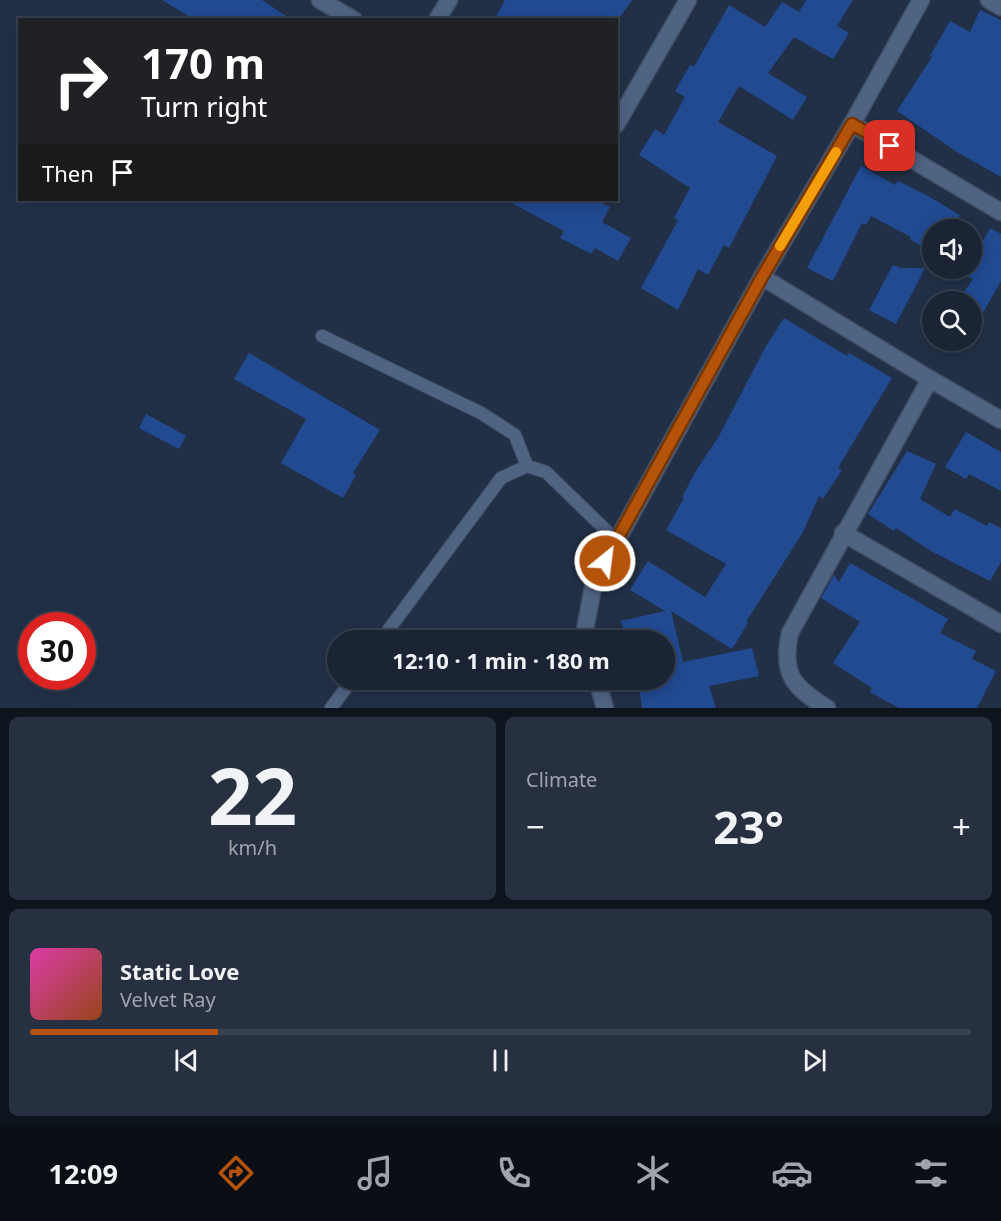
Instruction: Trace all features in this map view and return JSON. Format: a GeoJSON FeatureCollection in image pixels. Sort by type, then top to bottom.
{"type":"FeatureCollection","features":[{"type":"Feature","properties":{"kind":"street"},"geometry":{"type":"LineString","coordinates":[[320,0],[351,18]]}},
{"type":"Feature","properties":{"kind":"street"},"geometry":{"type":"LineString","coordinates":[[438,18],[449,0]]}},
{"type":"Feature","properties":{"kind":"street"},"geometry":{"type":"LineString","coordinates":[[618,122],[688,0]]}},
{"type":"Feature","properties":{"kind":"street"},"geometry":{"type":"LineString","coordinates":[[585,630],[594,582],[762,277],[852,124],[921,0]]}},
{"type":"Feature","properties":{"kind":"street"},"geometry":{"type":"LineString","coordinates":[[989,0],[1001,7]]}},
{"type":"Feature","properties":{"kind":"street"},"geometry":{"type":"LineString","coordinates":[[852,124],[1001,212]]}},
{"type":"Feature","properties":{"kind":"street"},"geometry":{"type":"LineString","coordinates":[[762,277],[1001,420]]}},
{"type":"Feature","properties":{"kind":"street"},"geometry":{"type":"LineString","coordinates":[[827,708],[811,698],[791,680],[785,656],[790,633],[930,378]]}},
{"type":"Feature","properties":{"kind":"street"},"geometry":{"type":"LineString","coordinates":[[843,533],[1001,624]]}},
{"type":"Feature","properties":{"kind":"street"},"geometry":{"type":"LineString","coordinates":[[600,690],[605,708]]}},
{"type":"Feature","properties":{"kind":"lane"},"geometry":{"type":"LineString","coordinates":[[321,336],[490,419],[515,435],[527,466]]}},
{"type":"Feature","properties":{"kind":"lane"},"geometry":{"type":"LineString","coordinates":[[388,630],[501,478],[527,466],[546,472],[616,541]]}},
{"type":"Feature","properties":{"kind":"lane"},"geometry":{"type":"LineString","coordinates":[[331,708],[344,690]]}},
{"type":"Feature","properties":{"kind":"building"},"geometry":{"type":"Polygon","coordinates":[[[162,0],[262,0],[289,18],[192,18],[162,0]]]}},
{"type":"Feature","properties":{"kind":"building"},"geometry":{"type":"Polygon","coordinates":[[[505,0],[632,0],[618,20],[618,18],[495,18],[505,0]]]}},
{"type":"Feature","properties":{"kind":"building"},"geometry":{"type":"Polygon","coordinates":[[[806,0],[853,0],[837,26],[849,33],[833,59],[794,37],[768,73],[807,97],[793,120],[739,86],[718,122],[777,156],[729,248],[724,245],[708,275],[698,269],[678,310],[641,288],[678,220],[674,218],[690,188],[639,155],[655,129],[664,135],[685,97],[675,91],[690,65],[694,67],[729,5],[765,27],[782,2],[799,12],[806,0]]]}},
{"type":"Feature","properties":{"kind":"building"},"geometry":{"type":"Polygon","coordinates":[[[980,10],[1001,20],[1001,177],[957,152],[897,111],[932,57],[930,56],[950,21],[970,32],[980,10]]]}},
{"type":"Feature","properties":{"kind":"building"},"geometry":{"type":"Polygon","coordinates":[[[861,166],[895,185],[898,181],[960,215],[958,219],[922,219],[922,247],[910,239],[911,237],[871,216],[866,225],[862,223],[833,281],[807,268],[861,166]]]}},
{"type":"Feature","properties":{"kind":"building"},"geometry":{"type":"Polygon","coordinates":[[[508,201],[597,201],[610,207],[602,222],[631,238],[618,261],[595,248],[591,254],[560,238],[564,231],[508,201]]]}},
{"type":"Feature","properties":{"kind":"building"},"geometry":{"type":"Polygon","coordinates":[[[990,228],[1001,234],[1001,281],[982,314],[982,291],[965,291],[973,279],[982,279],[983,241],[990,228]]]}},
{"type":"Feature","properties":{"kind":"building"},"geometry":{"type":"Polygon","coordinates":[[[893,265],[900,268],[922,268],[922,274],[896,324],[869,310],[893,265]]]}},
{"type":"Feature","properties":{"kind":"building"},"geometry":{"type":"Polygon","coordinates":[[[784,318],[847,356],[849,353],[892,378],[838,468],[842,470],[823,499],[819,496],[803,532],[746,622],[748,623],[732,649],[671,611],[683,662],[752,648],[759,676],[709,686],[716,708],[642,708],[639,690],[675,690],[675,630],[623,630],[621,621],[665,611],[630,590],[648,561],[705,597],[726,564],[666,530],[697,469],[719,436],[766,346],[784,318]]]}},
{"type":"Feature","properties":{"kind":"building"},"geometry":{"type":"Polygon","coordinates":[[[249,353],[380,430],[353,473],[356,475],[343,498],[281,463],[306,419],[234,379],[249,353]]]}},
{"type":"Feature","properties":{"kind":"building"},"geometry":{"type":"Polygon","coordinates":[[[146,414],[186,436],[179,449],[139,428],[146,414]]]}},
{"type":"Feature","properties":{"kind":"building"},"geometry":{"type":"Polygon","coordinates":[[[966,432],[1001,452],[1001,491],[969,474],[966,479],[945,467],[966,432]]]}},
{"type":"Feature","properties":{"kind":"building"},"geometry":{"type":"Polygon","coordinates":[[[907,451],[936,464],[920,499],[950,517],[955,509],[987,526],[989,522],[1001,528],[1001,562],[990,581],[931,551],[896,528],[894,531],[868,514],[907,451]]]}},
{"type":"Feature","properties":{"kind":"building"},"geometry":{"type":"Polygon","coordinates":[[[850,563],[948,619],[940,633],[976,651],[972,659],[996,671],[977,708],[899,708],[870,692],[872,688],[833,663],[860,622],[821,598],[834,575],[839,582],[850,563]]]}},
{"type":"Feature","properties":{"kind":"slow traffic"},"geometry":{"type":"LineString","coordinates":[[780,246],[836,152]]}},
{"type":"Feature","properties":{"kind":"route"},"geometry":{"type":"LineString","coordinates":[[605,561],[762,277],[852,124],[890,146]]}}]}
